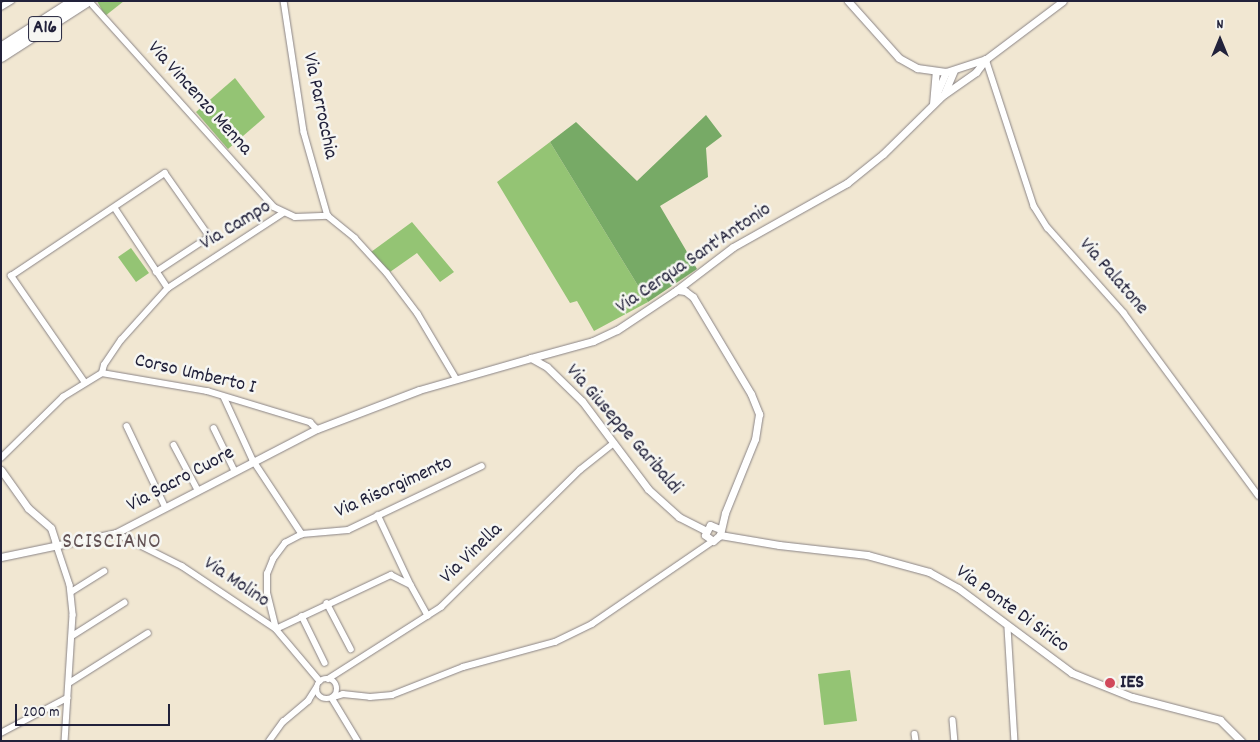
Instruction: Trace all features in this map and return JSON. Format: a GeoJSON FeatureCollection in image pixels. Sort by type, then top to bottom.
{"type":"FeatureCollection","features":[{"type":"Feature","properties":{"kind":"highway","name":"A16"},"geometry":{"type":"LineString","coordinates":[[1,48],[74,1]]}},
{"type":"Feature","properties":{"kind":"highway","name":"A16"},"geometry":{"type":"LineString","coordinates":[[1,57],[91,3]]}},
{"type":"Feature","properties":{"kind":"street"},"geometry":{"type":"LineString","coordinates":[[1,7],[11,1]]}},
{"type":"Feature","properties":{"kind":"street","name":"Via Parrocchia"},"geometry":{"type":"LineString","coordinates":[[284,1],[304,132],[328,216]]}},
{"type":"Feature","properties":{"kind":"street"},"geometry":{"type":"LineString","coordinates":[[848,1],[899,58],[917,68],[936,72],[950,72],[986,58],[1062,1]]}},
{"type":"Feature","properties":{"kind":"street","name":"Via Vincenzo Menna"},"geometry":{"type":"LineString","coordinates":[[91,3],[274,207],[283,213]]}},
{"type":"Feature","properties":{"kind":"street"},"geometry":{"type":"LineString","coordinates":[[938,96],[976,72],[986,58]]}},
{"type":"Feature","properties":{"kind":"street","name":"Via Palatone"},"geometry":{"type":"LineString","coordinates":[[986,58],[1020,168],[1038,214],[1048,228],[1124,313],[1259,496]]}},
{"type":"Feature","properties":{"kind":"street","name":"Via Cerqua Sant'Antonio"},"geometry":{"type":"LineString","coordinates":[[936,72],[938,96]]}},
{"type":"Feature","properties":{"kind":"street","name":"Via Cerqua Sant'Antonio"},"geometry":{"type":"LineString","coordinates":[[531,358],[593,340],[617,330],[677,290],[688,287],[695,277],[733,247],[847,183],[932,107],[950,72]]}},
{"type":"Feature","properties":{"kind":"street","name":"Via Campo"},"geometry":{"type":"LineString","coordinates":[[115,208],[165,173],[210,237],[157,272]]}},
{"type":"Feature","properties":{"kind":"street"},"geometry":{"type":"LineString","coordinates":[[85,383],[11,276],[115,208],[168,288]]}},
{"type":"Feature","properties":{"kind":"street","name":"Via Campo"},"geometry":{"type":"LineString","coordinates":[[102,373],[104,365],[122,340],[168,288],[283,213],[295,217],[328,216]]}},
{"type":"Feature","properties":{"kind":"street"},"geometry":{"type":"LineString","coordinates":[[328,216],[345,228],[387,273],[418,314],[456,378]]}},
{"type":"Feature","properties":{"kind":"street"},"geometry":{"type":"LineString","coordinates":[[305,704],[343,694],[359,696],[392,695],[463,667],[555,642],[592,624],[713,541],[720,532],[724,514],[755,439],[759,414],[751,394],[688,287]]}},
{"type":"Feature","properties":{"kind":"street"},"geometry":{"type":"LineString","coordinates":[[317,429],[456,378],[531,358]]}},
{"type":"Feature","properties":{"kind":"street","name":"Via Giuseppe Garibaldi"},"geometry":{"type":"LineString","coordinates":[[531,358],[564,382],[614,443],[637,476],[669,509],[707,530]]}},
{"type":"Feature","properties":{"kind":"street"},"geometry":{"type":"LineString","coordinates":[[1,458],[49,409],[102,373]]}},
{"type":"Feature","properties":{"kind":"street","name":"Corso Umberto I"},"geometry":{"type":"LineString","coordinates":[[102,373],[174,383],[224,396],[310,422],[317,429]]}},
{"type":"Feature","properties":{"kind":"street"},"geometry":{"type":"LineString","coordinates":[[224,396],[253,460],[302,534],[285,543],[269,566],[267,594],[276,629],[385,575],[396,576],[411,585]]}},
{"type":"Feature","properties":{"kind":"street"},"geometry":{"type":"LineString","coordinates":[[127,426],[166,506]]}},
{"type":"Feature","properties":{"kind":"street"},"geometry":{"type":"LineString","coordinates":[[214,428],[235,471]]}},
{"type":"Feature","properties":{"kind":"street","name":"Via Sacro Cuore"},"geometry":{"type":"LineString","coordinates":[[1,557],[56,543],[82,542],[116,533],[253,460],[317,429]]}},
{"type":"Feature","properties":{"kind":"street","name":"Via Vinella"},"geometry":{"type":"LineString","coordinates":[[328,679],[436,610],[580,470],[614,443]]}},
{"type":"Feature","properties":{"kind":"street"},"geometry":{"type":"LineString","coordinates":[[174,445],[198,490]]}},
{"type":"Feature","properties":{"kind":"street","name":"Via Risorgimento"},"geometry":{"type":"LineString","coordinates":[[302,534],[339,532],[482,466]]}},
{"type":"Feature","properties":{"kind":"street"},"geometry":{"type":"LineString","coordinates":[[1,470],[28,508],[51,528],[71,592],[72,636],[65,741]]}},
{"type":"Feature","properties":{"kind":"street"},"geometry":{"type":"LineString","coordinates":[[698,550],[707,530],[724,514]]}},
{"type":"Feature","properties":{"kind":"street"},"geometry":{"type":"LineString","coordinates":[[378,515],[404,564],[411,585],[424,603],[428,616]]}},
{"type":"Feature","properties":{"kind":"street"},"geometry":{"type":"LineString","coordinates":[[707,530],[713,541]]}},
{"type":"Feature","properties":{"kind":"street","name":"Via Ponte Di Sirico"},"geometry":{"type":"LineString","coordinates":[[707,530],[780,546],[868,555],[914,566],[958,588],[1055,663],[1097,685],[1220,720],[1241,741]]}},
{"type":"Feature","properties":{"kind":"street","name":"Via Molino"},"geometry":{"type":"LineString","coordinates":[[116,533],[182,566],[276,629],[320,681]]}},
{"type":"Feature","properties":{"kind":"street"},"geometry":{"type":"LineString","coordinates":[[71,592],[104,571]]}},
{"type":"Feature","properties":{"kind":"street"},"geometry":{"type":"LineString","coordinates":[[72,636],[124,603]]}},
{"type":"Feature","properties":{"kind":"street"},"geometry":{"type":"LineString","coordinates":[[328,603],[351,649]]}},
{"type":"Feature","properties":{"kind":"street"},"geometry":{"type":"LineString","coordinates":[[424,603],[436,610]]}},
{"type":"Feature","properties":{"kind":"street"},"geometry":{"type":"LineString","coordinates":[[302,616],[324,663]]}},
{"type":"Feature","properties":{"kind":"street"},"geometry":{"type":"LineString","coordinates":[[1008,628],[1015,741]]}},
{"type":"Feature","properties":{"kind":"street"},"geometry":{"type":"LineString","coordinates":[[69,683],[148,633]]}},
{"type":"Feature","properties":{"kind":"street"},"geometry":{"type":"LineString","coordinates":[[333,697],[341,672]]}},
{"type":"Feature","properties":{"kind":"street"},"geometry":{"type":"LineString","coordinates":[[269,741],[283,722],[305,704],[320,681],[328,679],[337,688],[359,696]]}},
{"type":"Feature","properties":{"kind":"street"},"geometry":{"type":"LineString","coordinates":[[316,688],[324,699]]}},
{"type":"Feature","properties":{"kind":"street"},"geometry":{"type":"LineString","coordinates":[[333,697],[358,741]]}},
{"type":"Feature","properties":{"kind":"street"},"geometry":{"type":"LineString","coordinates":[[1,733],[67,698]]}},
{"type":"Feature","properties":{"kind":"street"},"geometry":{"type":"LineString","coordinates":[[953,720],[955,741]]}},
{"type":"Feature","properties":{"kind":"street"},"geometry":{"type":"LineString","coordinates":[[915,734],[916,741]]}},
{"type":"Feature","properties":{"kind":"green space"},"geometry":{"type":"Polygon","coordinates":[[[97,1],[124,1],[105,16],[97,1]]]}},
{"type":"Feature","properties":{"kind":"green space"},"geometry":{"type":"Polygon","coordinates":[[[235,78],[265,117],[228,149],[196,112],[235,78]]]}},
{"type":"Feature","properties":{"kind":"green space"},"geometry":{"type":"Polygon","coordinates":[[[706,115],[722,136],[706,148],[708,177],[660,206],[697,269],[648,302],[550,142],[576,122],[637,181],[706,115]]]}},
{"type":"Feature","properties":{"kind":"green space"},"geometry":{"type":"Polygon","coordinates":[[[550,142],[648,302],[594,331],[577,301],[570,303],[497,182],[550,142]]]}},
{"type":"Feature","properties":{"kind":"green space"},"geometry":{"type":"Polygon","coordinates":[[[412,222],[454,272],[440,282],[417,253],[390,272],[371,252],[412,222]]]}},
{"type":"Feature","properties":{"kind":"green space"},"geometry":{"type":"Polygon","coordinates":[[[131,248],[149,273],[136,282],[118,257],[131,248]]]}},
{"type":"Feature","properties":{"kind":"green space"},"geometry":{"type":"Polygon","coordinates":[[[850,670],[857,721],[824,725],[818,674],[850,670]]]}},
{"type":"Feature","properties":{"kind":"place","name":"IES"},"geometry":{"type":"Point","coordinates":[1110,683]}},
{"type":"Feature","properties":{"kind":"district","name":"SCISCIANO"},"geometry":{"type":"Point","coordinates":[112,543]}}]}
